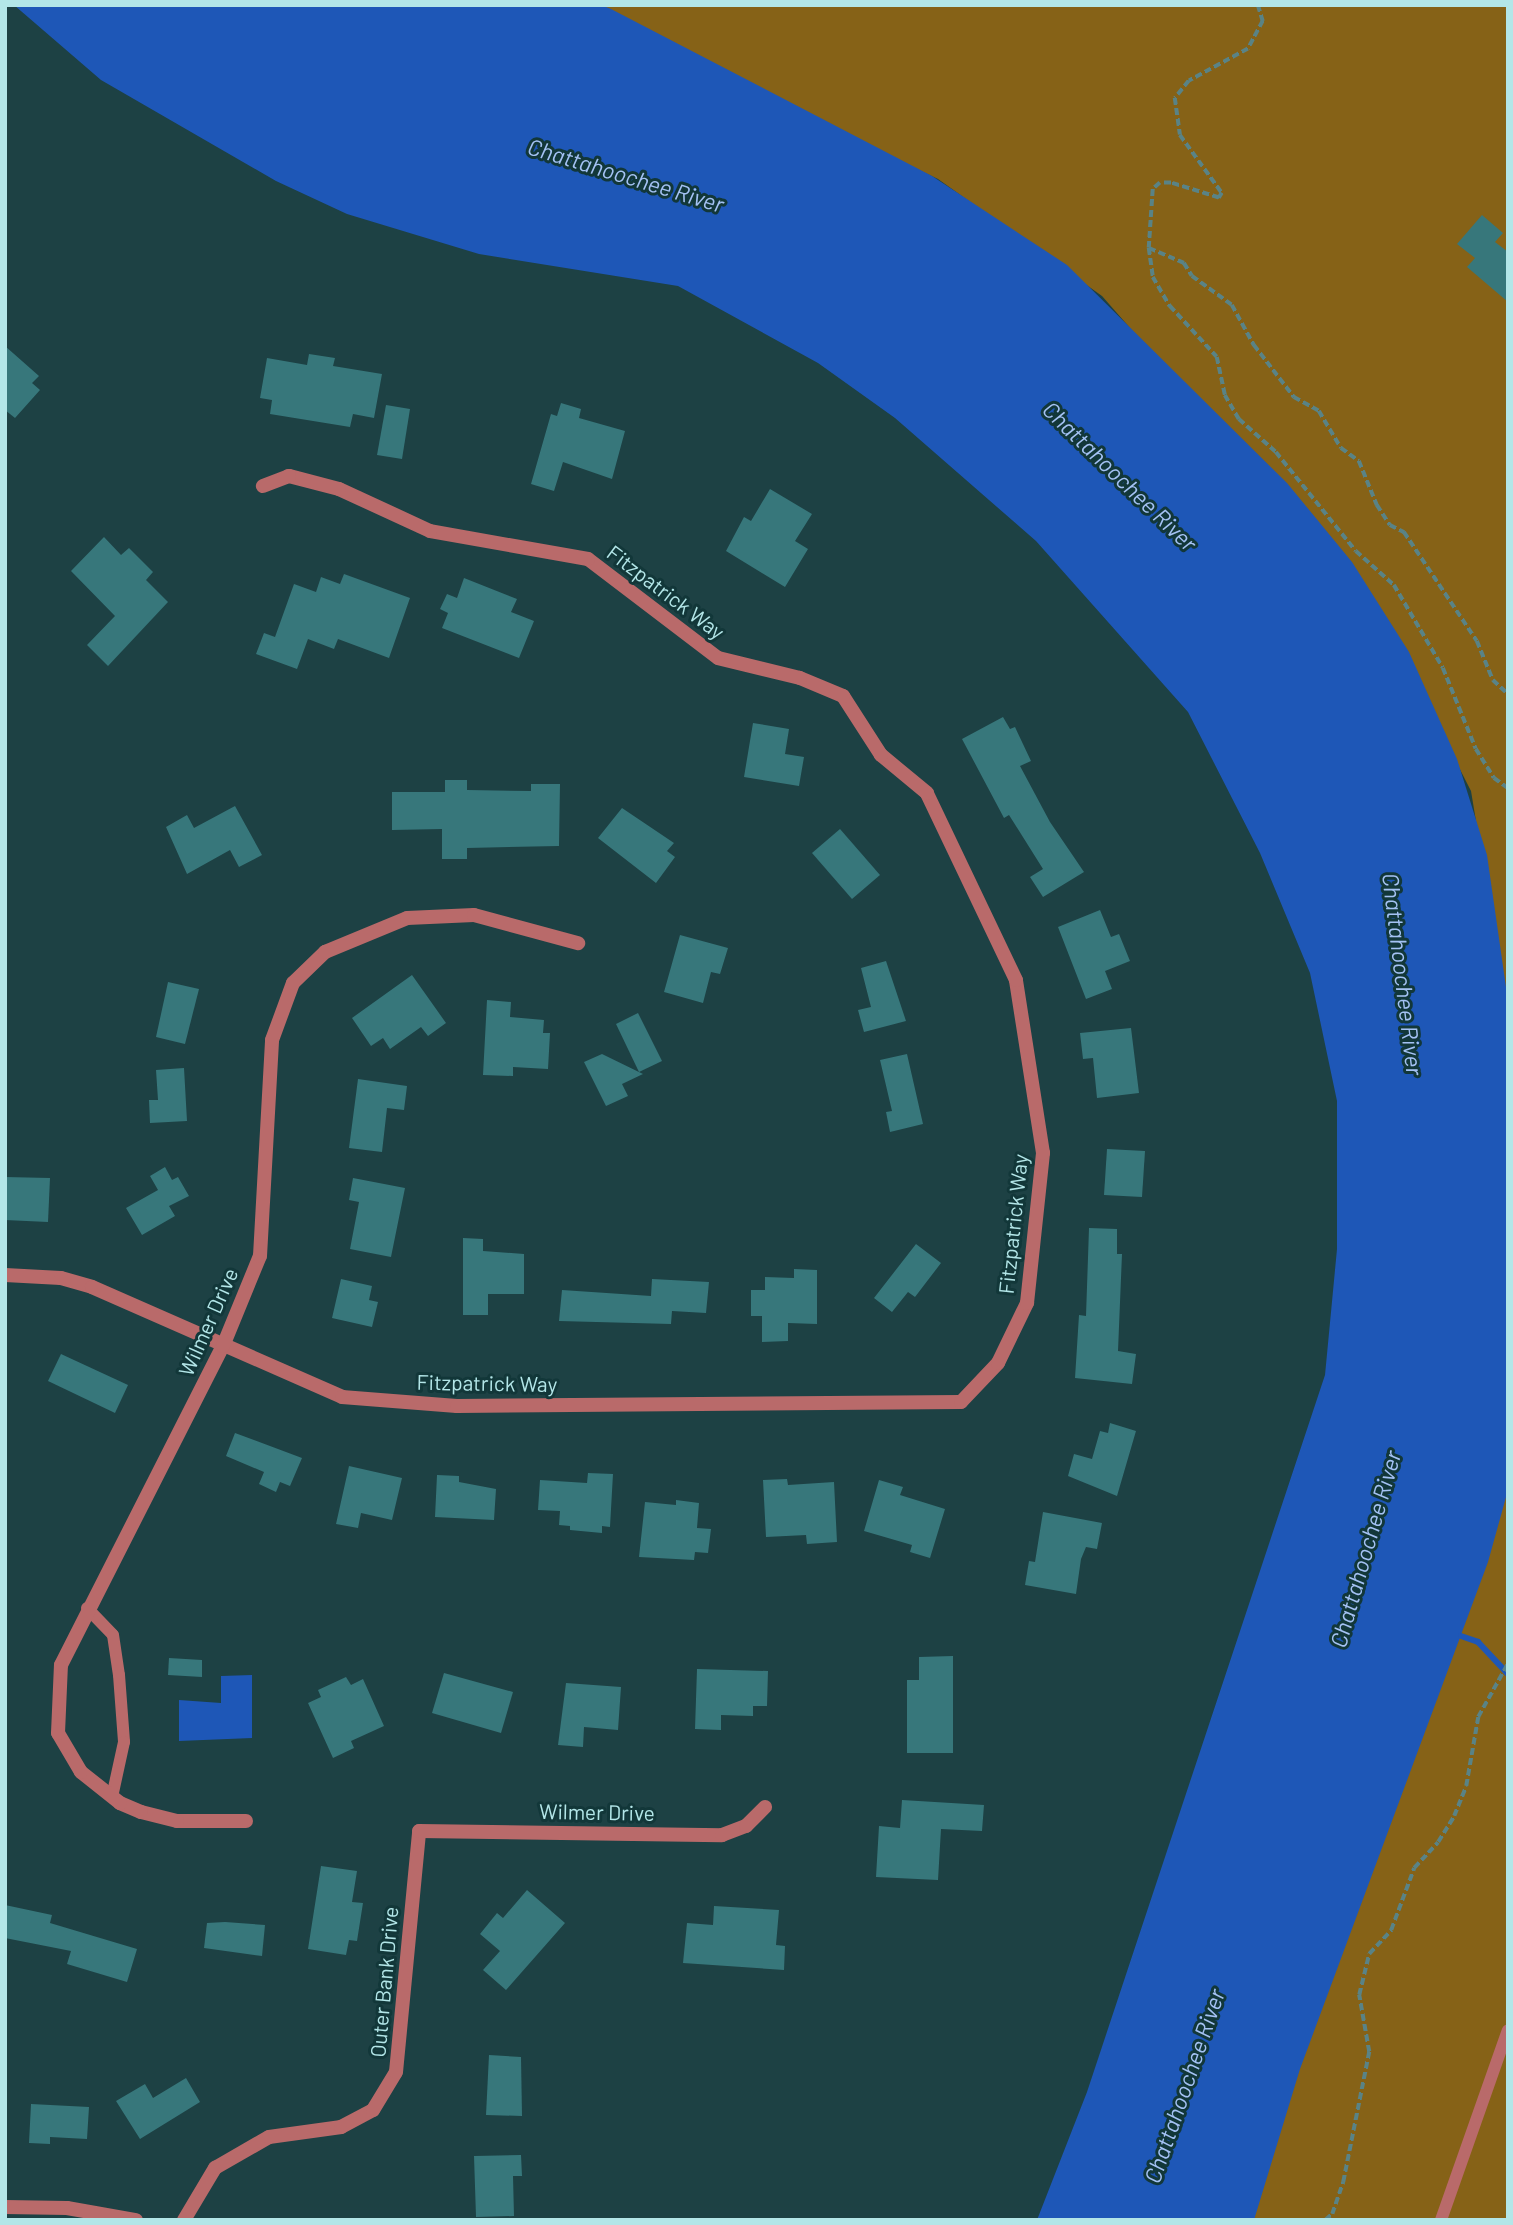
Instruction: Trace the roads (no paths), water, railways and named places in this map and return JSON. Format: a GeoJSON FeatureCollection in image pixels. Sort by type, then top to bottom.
{"type":"FeatureCollection","features":[{"type":"Feature","properties":{"kind":"street","name":"Fitzpatrick Way"},"geometry":{"type":"LineString","coordinates":[[5,1275],[61,1278],[92,1287],[342,1397],[444,1405],[961,1402],[998,1363],[1027,1303],[1043,1153],[1016,980],[927,793],[881,755],[843,696],[800,678],[718,658],[588,559],[430,531],[339,489],[289,476],[263,486]]}},
{"type":"Feature","properties":{"kind":"street","name":"Wilmer Drive"},"geometry":{"type":"LineString","coordinates":[[246,1821],[177,1821],[141,1812],[112,1797],[81,1772],[58,1733],[61,1665],[87,1608],[223,1346],[260,1256],[272,1040],[293,983],[325,952],[407,918],[474,915],[578,943]]}},
{"type":"Feature","properties":{"kind":"street","name":"Wilmer Drive"},"geometry":{"type":"LineString","coordinates":[[419,1831],[722,1835],[746,1826],[765,1807]]}},
{"type":"Feature","properties":{"kind":"street","name":"Outer Bank Drive"},"geometry":{"type":"LineString","coordinates":[[184,2220],[215,2168],[269,2137],[341,2127],[373,2110],[396,2072],[419,1831]]}},
{"type":"Feature","properties":{"kind":"street"},"geometry":{"type":"LineString","coordinates":[[5,2207],[67,2208],[136,2220]]}},
{"type":"Feature","properties":{"kind":"lane"},"geometry":{"type":"LineString","coordinates":[[87,1608],[113,1635],[124,1742],[112,1797]]}},
{"type":"Feature","properties":{"kind":"lane"},"geometry":{"type":"LineString","coordinates":[[1441,2220],[1508,2030]]}},
{"type":"Feature","properties":{"kind":"water","name":"Chattahoochee River"},"geometry":{"type":"Polygon","coordinates":[[[14,5],[601,5],[611,9],[932,176],[1067,265],[1287,483],[1352,562],[1409,652],[1457,759],[1487,855],[1508,1001],[1508,1490],[1488,1562],[1300,2069],[1254,2220],[1037,2220],[1087,2092],[1325,1375],[1337,1249],[1337,1101],[1310,973],[1260,853],[1188,712],[1036,541],[895,418],[818,363],[678,286],[479,254],[347,214],[276,181],[101,80],[14,5]]]}},
{"type":"Feature","properties":{"kind":"water"},"geometry":{"type":"Polygon","coordinates":[[[252,1675],[252,1738],[179,1741],[179,1700],[221,1703],[221,1676],[252,1675]]]}},
{"type":"Feature","properties":{"kind":"waterway"},"geometry":{"type":"LineString","coordinates":[[1461,1636],[1478,1642],[1508,1674]]}}]}
